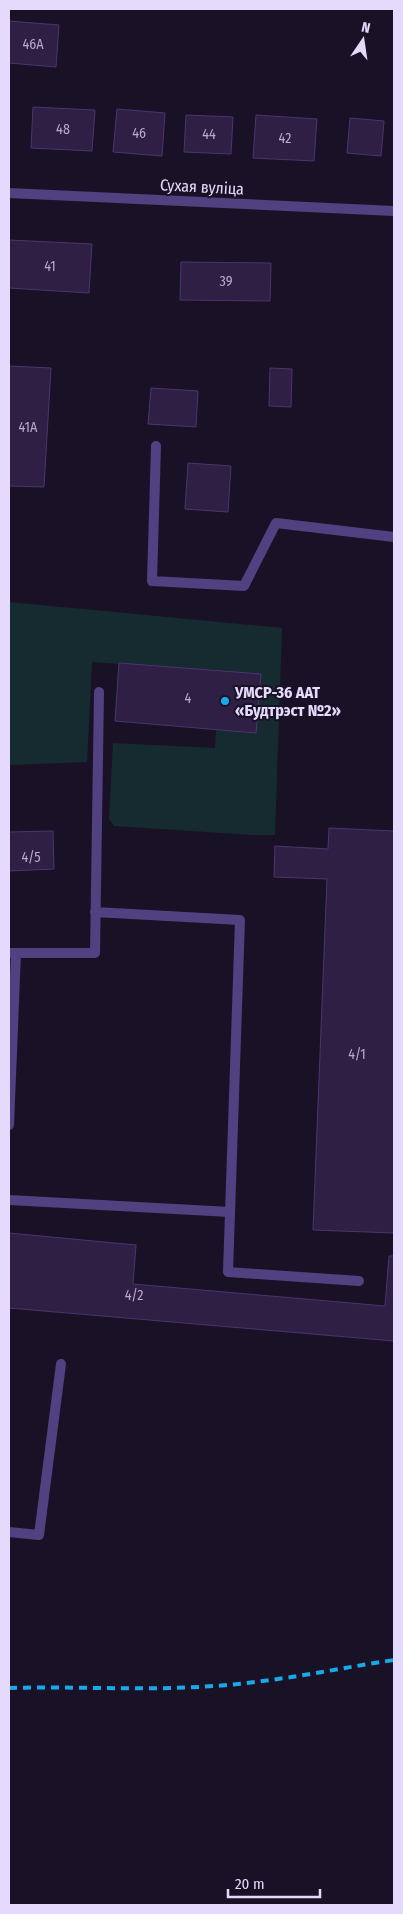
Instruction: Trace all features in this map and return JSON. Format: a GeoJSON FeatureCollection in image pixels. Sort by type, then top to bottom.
{"type":"FeatureCollection","features":[{"type":"Feature","properties":{"kind":"street","name":"Сухая вуліца"},"geometry":{"type":"LineString","coordinates":[[9,192],[394,211]]}},
{"type":"Feature","properties":{"kind":"street"},"geometry":{"type":"LineString","coordinates":[[156,446],[152,581],[244,586],[276,522],[394,537]]}},
{"type":"Feature","properties":{"kind":"street"},"geometry":{"type":"LineString","coordinates":[[9,1125],[12,953],[95,953],[99,692]]}},
{"type":"Feature","properties":{"kind":"street"},"geometry":{"type":"LineString","coordinates":[[96,912],[240,920],[228,1272],[359,1281]]}},
{"type":"Feature","properties":{"kind":"street"},"geometry":{"type":"LineString","coordinates":[[9,1200],[230,1212]]}},
{"type":"Feature","properties":{"kind":"street"},"geometry":{"type":"LineString","coordinates":[[9,1532],[39,1535],[61,1364]]}},
{"type":"Feature","properties":{"kind":"green space"},"geometry":{"type":"Polygon","coordinates":[[[9,602],[282,628],[275,835],[114,826],[109,819],[113,743],[215,748],[216,729],[188,669],[92,662],[87,762],[9,765],[9,602]]]}},
{"type":"Feature","properties":{"kind":"building"},"geometry":{"type":"Polygon","coordinates":[[[9,21],[59,25],[56,67],[9,63],[9,21]]]}},
{"type":"Feature","properties":{"kind":"building"},"geometry":{"type":"Polygon","coordinates":[[[33,107],[95,110],[92,151],[31,148],[33,107]]]}},
{"type":"Feature","properties":{"kind":"building"},"geometry":{"type":"Polygon","coordinates":[[[117,109],[165,113],[162,156],[113,152],[117,109]]]}},
{"type":"Feature","properties":{"kind":"building"},"geometry":{"type":"Polygon","coordinates":[[[186,115],[233,117],[231,154],[184,152],[186,115]]]}},
{"type":"Feature","properties":{"kind":"building"},"geometry":{"type":"Polygon","coordinates":[[[256,115],[317,119],[314,161],[253,158],[256,115]]]}},
{"type":"Feature","properties":{"kind":"building"},"geometry":{"type":"Polygon","coordinates":[[[350,118],[384,121],[381,156],[347,153],[350,118]]]}},
{"type":"Feature","properties":{"kind":"building"},"geometry":{"type":"Polygon","coordinates":[[[9,240],[92,244],[89,293],[9,288],[9,240]]]}},
{"type":"Feature","properties":{"kind":"building"},"geometry":{"type":"Polygon","coordinates":[[[181,262],[271,263],[270,301],[180,300],[181,262]]]}},
{"type":"Feature","properties":{"kind":"building"},"geometry":{"type":"Polygon","coordinates":[[[9,366],[51,368],[44,487],[9,486],[9,366]]]}},
{"type":"Feature","properties":{"kind":"building"},"geometry":{"type":"Polygon","coordinates":[[[270,368],[292,369],[291,407],[269,406],[270,368]]]}},
{"type":"Feature","properties":{"kind":"building"},"geometry":{"type":"Polygon","coordinates":[[[151,388],[198,391],[196,427],[148,424],[151,388]]]}},
{"type":"Feature","properties":{"kind":"building"},"geometry":{"type":"Polygon","coordinates":[[[188,463],[231,466],[228,512],[185,509],[188,463]]]}},
{"type":"Feature","properties":{"kind":"building"},"geometry":{"type":"Polygon","coordinates":[[[119,663],[261,674],[256,733],[115,721],[119,663]]]}},
{"type":"Feature","properties":{"kind":"building"},"geometry":{"type":"Polygon","coordinates":[[[329,828],[394,831],[394,1233],[313,1230],[327,879],[274,877],[275,846],[328,849],[329,828]]]}},
{"type":"Feature","properties":{"kind":"building"},"geometry":{"type":"Polygon","coordinates":[[[53,831],[54,869],[9,871],[9,832],[53,831]]]}},
{"type":"Feature","properties":{"kind":"building"},"geometry":{"type":"Polygon","coordinates":[[[9,1233],[136,1245],[133,1284],[385,1306],[389,1256],[394,1256],[394,1341],[9,1308],[9,1233]]]}},
{"type":"Feature","properties":{"kind":"railway"},"geometry":{"type":"LineString","coordinates":[[9,1688],[214,1686],[282,1678],[394,1660]]}},
{"type":"Feature","properties":{"kind":"place","name":"УМСР-36 ААТ «Будтрэст №2»"},"geometry":{"type":"Point","coordinates":[225,701]}}]}
